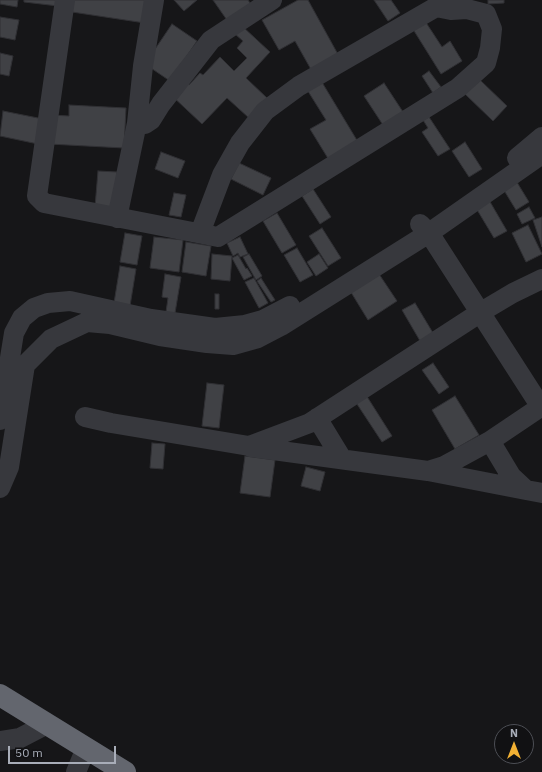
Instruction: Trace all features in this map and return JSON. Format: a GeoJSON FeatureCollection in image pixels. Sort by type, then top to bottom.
{"type":"FeatureCollection","features":[{"type":"Feature","properties":{"kind":"highway"},"geometry":{"type":"LineString","coordinates":[[0,695],[117,769]]}},
{"type":"Feature","properties":{"kind":"street"},"geometry":{"type":"LineString","coordinates":[[65,0],[37,196],[44,203],[218,237],[458,88],[486,63],[492,29],[486,14],[467,9],[451,10],[434,4],[299,86],[265,111],[240,143],[222,175],[200,233]]}},
{"type":"Feature","properties":{"kind":"street"},"geometry":{"type":"LineString","coordinates":[[117,218],[137,123],[143,66],[154,0]]}},
{"type":"Feature","properties":{"kind":"street"},"geometry":{"type":"LineString","coordinates":[[137,123],[145,124],[151,120],[161,104],[211,40],[272,0]]}},
{"type":"Feature","properties":{"kind":"street"},"geometry":{"type":"LineString","coordinates":[[0,488],[9,467],[17,362],[14,333],[22,318],[34,308],[48,303],[70,301],[87,314],[110,324],[160,336],[207,343],[233,345],[258,338],[281,326],[430,224],[534,159],[542,137]]}},
{"type":"Feature","properties":{"kind":"street"},"geometry":{"type":"LineString","coordinates":[[428,471],[444,466],[490,441],[542,401],[487,309],[430,224]]}},
{"type":"Feature","properties":{"kind":"street"},"geometry":{"type":"LineString","coordinates":[[249,446],[277,436],[317,418],[487,309],[542,278]]}},
{"type":"Feature","properties":{"kind":"street"},"geometry":{"type":"LineString","coordinates":[[0,420],[17,362],[87,314]]}},
{"type":"Feature","properties":{"kind":"street"},"geometry":{"type":"LineString","coordinates":[[85,417],[111,423],[249,446],[428,471],[534,492]]}},
{"type":"Feature","properties":{"kind":"street"},"geometry":{"type":"LineString","coordinates":[[317,418],[342,459]]}},
{"type":"Feature","properties":{"kind":"street"},"geometry":{"type":"LineString","coordinates":[[490,441],[511,476],[534,492]]}},
{"type":"Feature","properties":{"kind":"street"},"geometry":{"type":"LineString","coordinates":[[0,741],[20,738],[46,724]]}},
{"type":"Feature","properties":{"kind":"street"},"geometry":{"type":"LineString","coordinates":[[76,772],[86,748]]}},
{"type":"Feature","properties":{"kind":"building"},"geometry":{"type":"Polygon","coordinates":[[[0,0],[18,0],[17,7],[0,4],[0,0]]]}},
{"type":"Feature","properties":{"kind":"building"},"geometry":{"type":"Polygon","coordinates":[[[24,0],[58,0],[58,6],[24,2],[24,0]]]}},
{"type":"Feature","properties":{"kind":"building"},"geometry":{"type":"Polygon","coordinates":[[[74,0],[148,0],[145,23],[72,12],[74,0]]]}},
{"type":"Feature","properties":{"kind":"building"},"geometry":{"type":"Polygon","coordinates":[[[174,0],[197,0],[184,11],[174,0]]]}},
{"type":"Feature","properties":{"kind":"building"},"geometry":{"type":"Polygon","coordinates":[[[213,0],[248,0],[252,6],[229,23],[213,0]]]}},
{"type":"Feature","properties":{"kind":"building"},"geometry":{"type":"Polygon","coordinates":[[[298,0],[308,0],[340,58],[313,73],[295,41],[279,50],[262,20],[298,0]]]}},
{"type":"Feature","properties":{"kind":"building"},"geometry":{"type":"Polygon","coordinates":[[[374,0],[391,0],[400,13],[388,21],[374,0]]]}},
{"type":"Feature","properties":{"kind":"building"},"geometry":{"type":"Polygon","coordinates":[[[488,0],[504,0],[504,3],[488,4],[488,0]]]}},
{"type":"Feature","properties":{"kind":"building"},"geometry":{"type":"Polygon","coordinates":[[[0,17],[19,20],[15,40],[0,37],[0,17]]]}},
{"type":"Feature","properties":{"kind":"building"},"geometry":{"type":"Polygon","coordinates":[[[423,18],[442,47],[450,41],[462,61],[441,74],[411,26],[423,18]]]}},
{"type":"Feature","properties":{"kind":"building"},"geometry":{"type":"Polygon","coordinates":[[[172,24],[197,41],[170,81],[145,64],[172,24]]]}},
{"type":"Feature","properties":{"kind":"building"},"geometry":{"type":"Polygon","coordinates":[[[242,26],[270,52],[246,78],[267,98],[249,118],[227,98],[202,124],[170,94],[183,80],[189,85],[200,73],[203,75],[220,57],[234,71],[247,58],[237,48],[243,41],[235,34],[242,26]]]}},
{"type":"Feature","properties":{"kind":"building"},"geometry":{"type":"Polygon","coordinates":[[[0,53],[13,56],[9,76],[0,74],[0,53]]]}},
{"type":"Feature","properties":{"kind":"building"},"geometry":{"type":"Polygon","coordinates":[[[429,71],[441,87],[433,93],[422,76],[429,71]]]}},
{"type":"Feature","properties":{"kind":"building"},"geometry":{"type":"Polygon","coordinates":[[[320,79],[358,142],[329,160],[310,129],[326,120],[306,88],[320,79]]]}},
{"type":"Feature","properties":{"kind":"building"},"geometry":{"type":"Polygon","coordinates":[[[480,80],[507,106],[493,121],[465,94],[480,80]]]}},
{"type":"Feature","properties":{"kind":"building"},"geometry":{"type":"Polygon","coordinates":[[[384,83],[405,115],[385,128],[364,96],[384,83]]]}},
{"type":"Feature","properties":{"kind":"building"},"geometry":{"type":"Polygon","coordinates":[[[69,105],[126,108],[124,148],[49,144],[51,115],[69,116],[69,105]]]}},
{"type":"Feature","properties":{"kind":"building"},"geometry":{"type":"Polygon","coordinates":[[[3,111],[43,119],[38,144],[0,136],[3,111]]]}},
{"type":"Feature","properties":{"kind":"building"},"geometry":{"type":"Polygon","coordinates":[[[429,117],[450,149],[438,156],[422,132],[428,128],[423,120],[429,117]]]}},
{"type":"Feature","properties":{"kind":"building"},"geometry":{"type":"Polygon","coordinates":[[[465,142],[482,169],[469,177],[452,151],[465,142]]]}},
{"type":"Feature","properties":{"kind":"building"},"geometry":{"type":"Polygon","coordinates":[[[161,152],[185,161],[178,178],[155,169],[161,152]]]}},
{"type":"Feature","properties":{"kind":"building"},"geometry":{"type":"Polygon","coordinates":[[[239,163],[271,178],[263,195],[231,179],[239,163]]]}},
{"type":"Feature","properties":{"kind":"building"},"geometry":{"type":"Polygon","coordinates":[[[98,171],[117,172],[114,208],[95,207],[98,171]]]}},
{"type":"Feature","properties":{"kind":"building"},"geometry":{"type":"Polygon","coordinates":[[[515,179],[529,202],[516,210],[502,187],[515,179]]]}},
{"type":"Feature","properties":{"kind":"building"},"geometry":{"type":"Polygon","coordinates":[[[313,189],[331,217],[320,224],[302,196],[313,189]]]}},
{"type":"Feature","properties":{"kind":"building"},"geometry":{"type":"Polygon","coordinates":[[[174,193],[186,195],[181,217],[169,215],[174,193]]]}},
{"type":"Feature","properties":{"kind":"building"},"geometry":{"type":"Polygon","coordinates":[[[489,200],[507,231],[494,238],[476,208],[489,200]]]}},
{"type":"Feature","properties":{"kind":"building"},"geometry":{"type":"Polygon","coordinates":[[[529,207],[535,218],[522,224],[517,214],[529,207]]]}},
{"type":"Feature","properties":{"kind":"building"},"geometry":{"type":"Polygon","coordinates":[[[277,213],[296,245],[282,253],[263,221],[277,213]]]}},
{"type":"Feature","properties":{"kind":"building"},"geometry":{"type":"Polygon","coordinates":[[[542,217],[542,247],[533,220],[542,217]]]}},
{"type":"Feature","properties":{"kind":"building"},"geometry":{"type":"Polygon","coordinates":[[[528,225],[542,254],[526,262],[512,233],[528,225]]]}},
{"type":"Feature","properties":{"kind":"building"},"geometry":{"type":"Polygon","coordinates":[[[322,228],[341,258],[328,266],[309,236],[322,228]]]}},
{"type":"Feature","properties":{"kind":"building"},"geometry":{"type":"Polygon","coordinates":[[[125,233],[142,236],[137,265],[120,262],[125,233]]]}},
{"type":"Feature","properties":{"kind":"building"},"geometry":{"type":"Polygon","coordinates":[[[154,237],[183,240],[179,272],[150,268],[154,237]]]}},
{"type":"Feature","properties":{"kind":"building"},"geometry":{"type":"Polygon","coordinates":[[[240,237],[248,254],[240,257],[238,253],[233,256],[227,243],[240,237]]]}},
{"type":"Feature","properties":{"kind":"building"},"geometry":{"type":"Polygon","coordinates":[[[186,242],[211,246],[206,276],[182,272],[186,242]]]}},
{"type":"Feature","properties":{"kind":"building"},"geometry":{"type":"Polygon","coordinates":[[[297,248],[313,275],[300,282],[284,255],[297,248]]]}},
{"type":"Feature","properties":{"kind":"building"},"geometry":{"type":"Polygon","coordinates":[[[212,254],[232,256],[230,281],[211,279],[212,254]]]}},
{"type":"Feature","properties":{"kind":"building"},"geometry":{"type":"Polygon","coordinates":[[[249,254],[262,276],[256,280],[243,257],[249,254]]]}},
{"type":"Feature","properties":{"kind":"building"},"geometry":{"type":"Polygon","coordinates":[[[319,254],[328,268],[316,276],[307,262],[319,254]]]}},
{"type":"Feature","properties":{"kind":"building"},"geometry":{"type":"Polygon","coordinates":[[[238,255],[252,276],[244,280],[232,258],[238,255]]]}},
{"type":"Feature","properties":{"kind":"building"},"geometry":{"type":"Polygon","coordinates":[[[120,266],[136,269],[130,306],[114,303],[120,266]]]}},
{"type":"Feature","properties":{"kind":"building"},"geometry":{"type":"Polygon","coordinates":[[[377,271],[397,301],[368,320],[349,289],[377,271]]]}},
{"type":"Feature","properties":{"kind":"building"},"geometry":{"type":"Polygon","coordinates":[[[165,274],[181,277],[175,313],[166,312],[168,298],[162,297],[165,274]]]}},
{"type":"Feature","properties":{"kind":"building"},"geometry":{"type":"Polygon","coordinates":[[[254,278],[268,303],[259,308],[245,282],[254,278]]]}},
{"type":"Feature","properties":{"kind":"building"},"geometry":{"type":"Polygon","coordinates":[[[261,278],[275,300],[271,302],[257,281],[261,278]]]}},
{"type":"Feature","properties":{"kind":"building"},"geometry":{"type":"Polygon","coordinates":[[[215,294],[219,294],[219,309],[215,309],[215,294]]]}},
{"type":"Feature","properties":{"kind":"building"},"geometry":{"type":"Polygon","coordinates":[[[415,303],[436,338],[423,346],[402,310],[415,303]]]}},
{"type":"Feature","properties":{"kind":"building"},"geometry":{"type":"Polygon","coordinates":[[[433,363],[449,387],[439,394],[422,370],[433,363]]]}},
{"type":"Feature","properties":{"kind":"building"},"geometry":{"type":"Polygon","coordinates":[[[207,383],[224,385],[219,428],[202,426],[207,383]]]}},
{"type":"Feature","properties":{"kind":"building"},"geometry":{"type":"Polygon","coordinates":[[[366,395],[392,436],[382,442],[355,401],[366,395]]]}},
{"type":"Feature","properties":{"kind":"building"},"geometry":{"type":"Polygon","coordinates":[[[455,396],[479,435],[455,449],[432,410],[455,396]]]}},
{"type":"Feature","properties":{"kind":"building"},"geometry":{"type":"Polygon","coordinates":[[[152,443],[165,444],[163,469],[150,468],[152,443]]]}},
{"type":"Feature","properties":{"kind":"building"},"geometry":{"type":"Polygon","coordinates":[[[245,456],[275,460],[270,497],[240,493],[245,456]]]}},
{"type":"Feature","properties":{"kind":"building"},"geometry":{"type":"Polygon","coordinates":[[[306,467],[325,472],[320,491],[301,486],[306,467]]]}}]}
